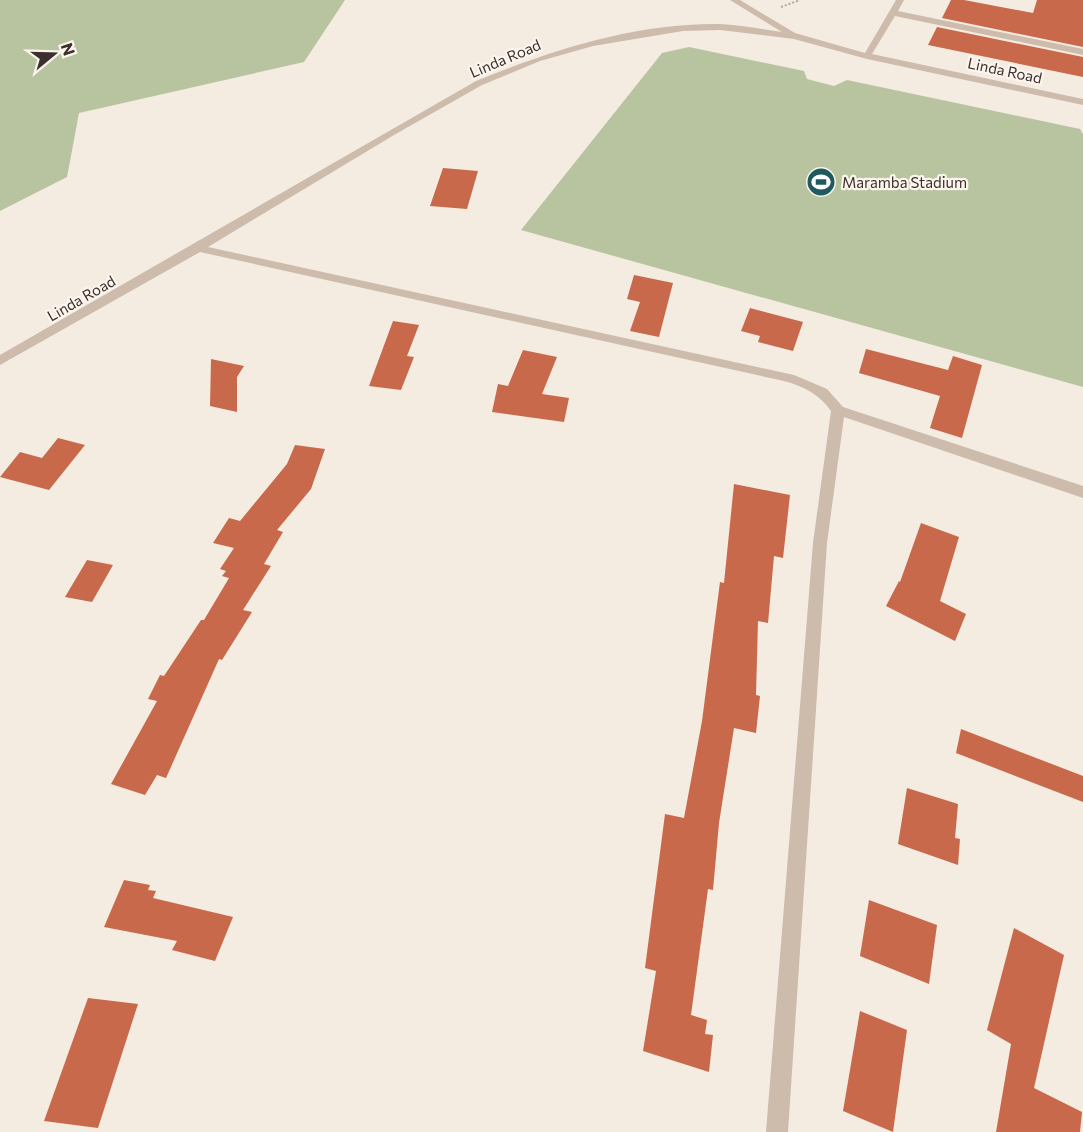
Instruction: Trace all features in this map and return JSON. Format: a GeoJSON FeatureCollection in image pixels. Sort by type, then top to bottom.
{"type":"FeatureCollection","features":[{"type":"Feature","properties":{"kind":"street"},"geometry":{"type":"LineString","coordinates":[[735,0],[795,36]]}},
{"type":"Feature","properties":{"kind":"street"},"geometry":{"type":"LineString","coordinates":[[867,56],[900,0]]}},
{"type":"Feature","properties":{"kind":"street"},"geometry":{"type":"LineString","coordinates":[[893,13],[1083,51]]}},
{"type":"Feature","properties":{"kind":"street","name":"Linda Road"},"geometry":{"type":"LineString","coordinates":[[0,361],[479,83],[537,59],[592,43],[683,28],[720,27],[795,36],[867,56],[1083,102]]}},
{"type":"Feature","properties":{"kind":"street"},"geometry":{"type":"LineString","coordinates":[[198,248],[808,383],[828,395],[838,410],[1083,492]]}},
{"type":"Feature","properties":{"kind":"street"},"geometry":{"type":"LineString","coordinates":[[777,1132],[820,543],[838,410]]}},
{"type":"Feature","properties":{"kind":"green space"},"geometry":{"type":"Polygon","coordinates":[[[0,0],[345,0],[304,62],[79,113],[67,177],[0,211],[0,0]]]}},
{"type":"Feature","properties":{"kind":"green space","name":"Maramba Stadium"},"geometry":{"type":"Polygon","coordinates":[[[689,47],[804,71],[807,79],[834,86],[847,80],[1080,129],[1083,134],[1083,387],[521,230],[662,53],[689,47]]]}},
{"type":"Feature","properties":{"kind":"building"},"geometry":{"type":"Polygon","coordinates":[[[951,0],[964,0],[1033,13],[1037,0],[1083,0],[1083,47],[942,18],[951,0]]]}},
{"type":"Feature","properties":{"kind":"building"},"geometry":{"type":"Polygon","coordinates":[[[937,27],[1083,57],[1083,77],[928,45],[937,27]]]}},
{"type":"Feature","properties":{"kind":"building"},"geometry":{"type":"Polygon","coordinates":[[[443,168],[478,171],[467,209],[430,206],[443,168]]]}},
{"type":"Feature","properties":{"kind":"building"},"geometry":{"type":"Polygon","coordinates":[[[634,275],[673,283],[659,337],[630,331],[640,302],[627,299],[634,275]]]}},
{"type":"Feature","properties":{"kind":"building"},"geometry":{"type":"Polygon","coordinates":[[[750,308],[803,322],[793,351],[758,342],[760,336],[741,331],[750,308]]]}},
{"type":"Feature","properties":{"kind":"building"},"geometry":{"type":"Polygon","coordinates":[[[393,321],[419,325],[407,356],[414,357],[401,390],[369,386],[393,321]]]}},
{"type":"Feature","properties":{"kind":"building"},"geometry":{"type":"Polygon","coordinates":[[[866,349],[948,370],[953,356],[982,365],[962,438],[930,428],[940,396],[859,373],[866,349]]]}},
{"type":"Feature","properties":{"kind":"building"},"geometry":{"type":"Polygon","coordinates":[[[523,350],[557,357],[542,394],[569,398],[564,422],[492,412],[498,384],[508,386],[523,350]]]}},
{"type":"Feature","properties":{"kind":"building"},"geometry":{"type":"Polygon","coordinates":[[[211,359],[244,366],[237,377],[237,412],[210,406],[211,359]]]}},
{"type":"Feature","properties":{"kind":"building"},"geometry":{"type":"Polygon","coordinates":[[[58,438],[85,445],[49,490],[0,477],[20,452],[42,458],[58,438]]]}},
{"type":"Feature","properties":{"kind":"building"},"geometry":{"type":"Polygon","coordinates":[[[295,445],[325,449],[311,489],[277,530],[283,532],[264,564],[271,566],[243,610],[252,612],[222,660],[219,659],[166,778],[157,775],[145,795],[111,784],[157,701],[148,699],[160,675],[164,676],[201,620],[204,620],[229,578],[222,576],[226,571],[220,569],[234,548],[213,543],[229,518],[240,521],[287,464],[295,445]]]}},
{"type":"Feature","properties":{"kind":"building"},"geometry":{"type":"Polygon","coordinates":[[[734,484],[790,495],[783,558],[774,556],[768,623],[758,621],[756,695],[760,696],[756,733],[734,728],[719,823],[713,890],[708,889],[691,1015],[707,1020],[705,1034],[713,1035],[709,1072],[643,1051],[656,971],[645,968],[665,814],[684,818],[702,721],[720,582],[724,583],[734,484]]]}},
{"type":"Feature","properties":{"kind":"building"},"geometry":{"type":"Polygon","coordinates":[[[921,523],[959,537],[940,601],[966,614],[955,641],[886,606],[900,582],[921,523]]]}},
{"type":"Feature","properties":{"kind":"building"},"geometry":{"type":"Polygon","coordinates":[[[87,560],[113,565],[92,602],[65,597],[87,560]]]}},
{"type":"Feature","properties":{"kind":"building"},"geometry":{"type":"Polygon","coordinates":[[[961,729],[1083,776],[1083,802],[956,753],[961,729]]]}},
{"type":"Feature","properties":{"kind":"building"},"geometry":{"type":"Polygon","coordinates":[[[907,788],[958,804],[955,838],[960,839],[958,865],[898,844],[907,788]]]}},
{"type":"Feature","properties":{"kind":"building"},"geometry":{"type":"Polygon","coordinates":[[[124,880],[150,885],[148,890],[156,891],[153,898],[233,917],[215,961],[172,950],[177,941],[104,927],[124,880]]]}},
{"type":"Feature","properties":{"kind":"building"},"geometry":{"type":"Polygon","coordinates":[[[869,900],[937,925],[929,984],[860,956],[869,900]]]}},
{"type":"Feature","properties":{"kind":"building"},"geometry":{"type":"Polygon","coordinates":[[[1014,928],[1064,955],[1034,1088],[1082,1112],[1080,1132],[996,1132],[1011,1044],[987,1030],[1014,928]]]}},
{"type":"Feature","properties":{"kind":"building"},"geometry":{"type":"Polygon","coordinates":[[[88,998],[138,1004],[98,1128],[44,1121],[88,998]]]}},
{"type":"Feature","properties":{"kind":"building"},"geometry":{"type":"Polygon","coordinates":[[[860,1011],[907,1030],[893,1132],[843,1111],[860,1011]]]}},
{"type":"Feature","properties":{"kind":"place","name":"Maramba Stadium"},"geometry":{"type":"Point","coordinates":[821,182]}}]}
